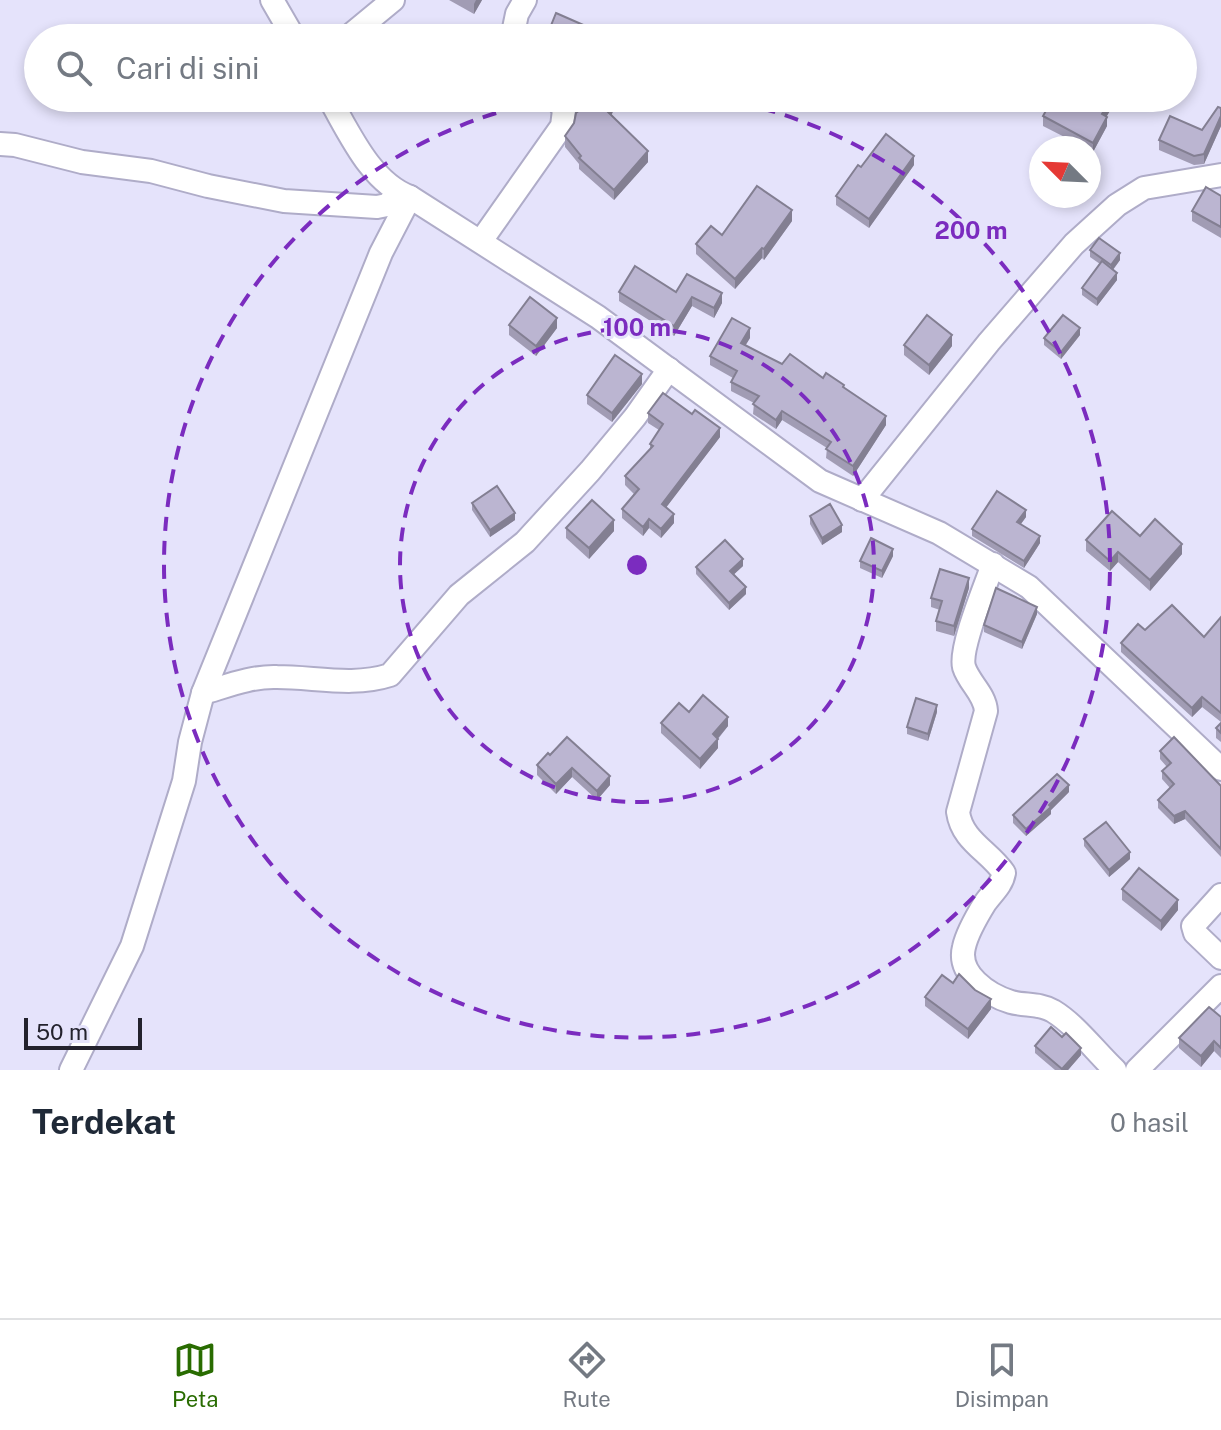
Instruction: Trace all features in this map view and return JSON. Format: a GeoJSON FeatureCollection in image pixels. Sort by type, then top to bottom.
{"type":"FeatureCollection","features":[{"type":"Feature","properties":{"kind":"street"},"geometry":{"type":"LineString","coordinates":[[272,0],[286,24]]}},
{"type":"Feature","properties":{"kind":"street"},"geometry":{"type":"LineString","coordinates":[[364,24],[393,0]]}},
{"type":"Feature","properties":{"kind":"street"},"geometry":{"type":"LineString","coordinates":[[515,24],[525,0]]}},
{"type":"Feature","properties":{"kind":"street"},"geometry":{"type":"LineString","coordinates":[[337,112],[373,168],[404,195],[598,317],[820,481],[939,533],[1029,587],[1221,769]]}},
{"type":"Feature","properties":{"kind":"street"},"geometry":{"type":"LineString","coordinates":[[481,241],[562,126],[564,112]]}},
{"type":"Feature","properties":{"kind":"street"},"geometry":{"type":"LineString","coordinates":[[0,144],[82,162],[151,171],[284,201],[377,207],[404,195]]}},
{"type":"Feature","properties":{"kind":"street"},"geometry":{"type":"LineString","coordinates":[[862,500],[989,342],[1074,244],[1117,205],[1144,188],[1221,175]]}},
{"type":"Feature","properties":{"kind":"street"},"geometry":{"type":"LineString","coordinates":[[71,1070],[132,946],[184,781],[203,693],[404,195]]}},
{"type":"Feature","properties":{"kind":"street"},"geometry":{"type":"LineString","coordinates":[[203,693],[253,679],[276,677],[335,681],[377,679],[390,675],[459,595],[525,542],[590,471],[635,417],[669,369]]}},
{"type":"Feature","properties":{"kind":"street"},"geometry":{"type":"LineString","coordinates":[[993,564],[962,657],[970,682],[985,701],[986,711],[958,812],[960,824],[967,835],[1004,873],[1003,880],[984,905],[964,945],[962,960],[971,978],[1011,1002],[1037,1004],[1051,1010],[1115,1070]]}},
{"type":"Feature","properties":{"kind":"street"},"geometry":{"type":"LineString","coordinates":[[1221,895],[1193,926],[1195,933],[1221,958]]}},
{"type":"Feature","properties":{"kind":"street"},"geometry":{"type":"LineString","coordinates":[[1137,1070],[1220,990]]}},
{"type":"Feature","properties":{"kind":"building"},"geometry":{"type":"Polygon","coordinates":[[[556,13],[581,24],[552,24],[556,13]]]}},
{"type":"Feature","properties":{"kind":"building"},"geometry":{"type":"Polygon","coordinates":[[[1218,107],[1221,108],[1221,116],[1204,154],[1194,156],[1159,140],[1170,116],[1202,130],[1218,107]]]}},
{"type":"Feature","properties":{"kind":"building"},"geometry":{"type":"Polygon","coordinates":[[[608,112],[648,151],[614,190],[579,158],[581,156],[565,136],[574,123],[576,113],[608,112]]]}},
{"type":"Feature","properties":{"kind":"building"},"geometry":{"type":"Polygon","coordinates":[[[1045,112],[1103,112],[1107,117],[1097,136],[1080,136],[1043,116],[1045,112]]]}},
{"type":"Feature","properties":{"kind":"building"},"geometry":{"type":"Polygon","coordinates":[[[886,134],[914,156],[869,219],[836,196],[886,134]]]}},
{"type":"Feature","properties":{"kind":"building"},"geometry":{"type":"Polygon","coordinates":[[[757,186],[792,210],[764,249],[735,279],[696,244],[711,226],[722,235],[757,186]]]}},
{"type":"Feature","properties":{"kind":"building"},"geometry":{"type":"Polygon","coordinates":[[[1206,187],[1221,196],[1221,227],[1192,211],[1206,187]]]}},
{"type":"Feature","properties":{"kind":"building"},"geometry":{"type":"Polygon","coordinates":[[[1099,238],[1120,253],[1111,265],[1090,250],[1099,238]]]}},
{"type":"Feature","properties":{"kind":"building"},"geometry":{"type":"Polygon","coordinates":[[[1102,261],[1117,273],[1097,299],[1082,288],[1102,261]]]}},
{"type":"Feature","properties":{"kind":"building"},"geometry":{"type":"Polygon","coordinates":[[[635,266],[676,292],[687,274],[722,293],[714,308],[692,297],[674,326],[619,292],[635,266]]]}},
{"type":"Feature","properties":{"kind":"building"},"geometry":{"type":"Polygon","coordinates":[[[530,297],[557,318],[536,346],[509,325],[530,297]]]}},
{"type":"Feature","properties":{"kind":"building"},"geometry":{"type":"Polygon","coordinates":[[[927,315],[952,335],[929,365],[904,345],[927,315]]]}},
{"type":"Feature","properties":{"kind":"building"},"geometry":{"type":"Polygon","coordinates":[[[1063,315],[1080,328],[1061,352],[1044,338],[1063,315]]]}},
{"type":"Feature","properties":{"kind":"building"},"geometry":{"type":"Polygon","coordinates":[[[732,318],[750,328],[741,343],[782,364],[790,354],[823,378],[826,373],[886,416],[853,466],[826,449],[831,442],[782,411],[776,420],[753,404],[759,396],[731,382],[737,371],[710,356],[732,318]]]}},
{"type":"Feature","properties":{"kind":"building"},"geometry":{"type":"Polygon","coordinates":[[[615,355],[642,374],[612,413],[587,395],[615,355]]]}},
{"type":"Feature","properties":{"kind":"building"},"geometry":{"type":"Polygon","coordinates":[[[663,393],[692,414],[695,410],[720,428],[662,504],[674,514],[661,529],[649,519],[643,527],[622,509],[639,489],[625,476],[653,446],[650,444],[663,424],[648,413],[663,393]]]}},
{"type":"Feature","properties":{"kind":"building"},"geometry":{"type":"Polygon","coordinates":[[[497,486],[515,513],[490,530],[472,503],[497,486]]]}},
{"type":"Feature","properties":{"kind":"building"},"geometry":{"type":"Polygon","coordinates":[[[997,491],[1026,510],[1017,522],[1040,536],[1024,561],[972,529],[997,491]]]}},
{"type":"Feature","properties":{"kind":"building"},"geometry":{"type":"Polygon","coordinates":[[[592,500],[614,520],[589,548],[566,528],[592,500]]]}},
{"type":"Feature","properties":{"kind":"building"},"geometry":{"type":"Polygon","coordinates":[[[830,504],[842,525],[822,538],[810,516],[830,504]]]}},
{"type":"Feature","properties":{"kind":"building"},"geometry":{"type":"Polygon","coordinates":[[[1112,511],[1140,536],[1155,519],[1182,544],[1150,580],[1118,552],[1110,561],[1086,540],[1112,511]]]}},
{"type":"Feature","properties":{"kind":"building"},"geometry":{"type":"Polygon","coordinates":[[[871,538],[893,549],[882,571],[860,561],[871,538]]]}},
{"type":"Feature","properties":{"kind":"building"},"geometry":{"type":"Polygon","coordinates":[[[725,540],[743,559],[730,571],[746,587],[729,603],[696,567],[725,540]]]}},
{"type":"Feature","properties":{"kind":"building"},"geometry":{"type":"Polygon","coordinates":[[[940,569],[969,578],[954,626],[936,621],[942,601],[931,598],[940,569]]]}},
{"type":"Feature","properties":{"kind":"building"},"geometry":{"type":"Polygon","coordinates":[[[996,588],[1037,607],[1022,642],[984,625],[996,588]]]}},
{"type":"Feature","properties":{"kind":"building"},"geometry":{"type":"Polygon","coordinates":[[[1172,605],[1204,637],[1221,617],[1221,713],[1202,697],[1192,708],[1121,643],[1138,624],[1145,630],[1172,605]]]}},
{"type":"Feature","properties":{"kind":"building"},"geometry":{"type":"Polygon","coordinates":[[[703,695],[728,717],[713,734],[718,739],[700,759],[661,723],[679,703],[689,712],[703,695]]]}},
{"type":"Feature","properties":{"kind":"building"},"geometry":{"type":"Polygon","coordinates":[[[916,698],[937,705],[928,734],[907,727],[916,698]]]}},
{"type":"Feature","properties":{"kind":"building"},"geometry":{"type":"Polygon","coordinates":[[[567,737],[610,776],[597,791],[572,768],[556,784],[537,765],[567,737]]]}},
{"type":"Feature","properties":{"kind":"building"},"geometry":{"type":"Polygon","coordinates":[[[1174,737],[1221,786],[1221,849],[1185,811],[1174,816],[1158,800],[1174,784],[1162,771],[1171,763],[1160,751],[1174,737]]]}},
{"type":"Feature","properties":{"kind":"building"},"geometry":{"type":"Polygon","coordinates":[[[1057,774],[1069,785],[1049,805],[1051,807],[1026,829],[1013,815],[1057,774]]]}},
{"type":"Feature","properties":{"kind":"building"},"geometry":{"type":"Polygon","coordinates":[[[1106,822],[1130,852],[1109,870],[1084,839],[1106,822]]]}},
{"type":"Feature","properties":{"kind":"building"},"geometry":{"type":"Polygon","coordinates":[[[1139,868],[1178,900],[1161,921],[1122,889],[1139,868]]]}},
{"type":"Feature","properties":{"kind":"building"},"geometry":{"type":"Polygon","coordinates":[[[959,974],[975,990],[991,999],[968,1029],[925,997],[942,975],[953,983],[959,974]]]}},
{"type":"Feature","properties":{"kind":"building"},"geometry":{"type":"Polygon","coordinates":[[[1209,1007],[1221,1017],[1221,1048],[1214,1041],[1201,1056],[1179,1038],[1209,1007]]]}},
{"type":"Feature","properties":{"kind":"building"},"geometry":{"type":"Polygon","coordinates":[[[1051,1027],[1062,1037],[1066,1033],[1081,1048],[1062,1069],[1035,1046],[1051,1027]]]}}]}
